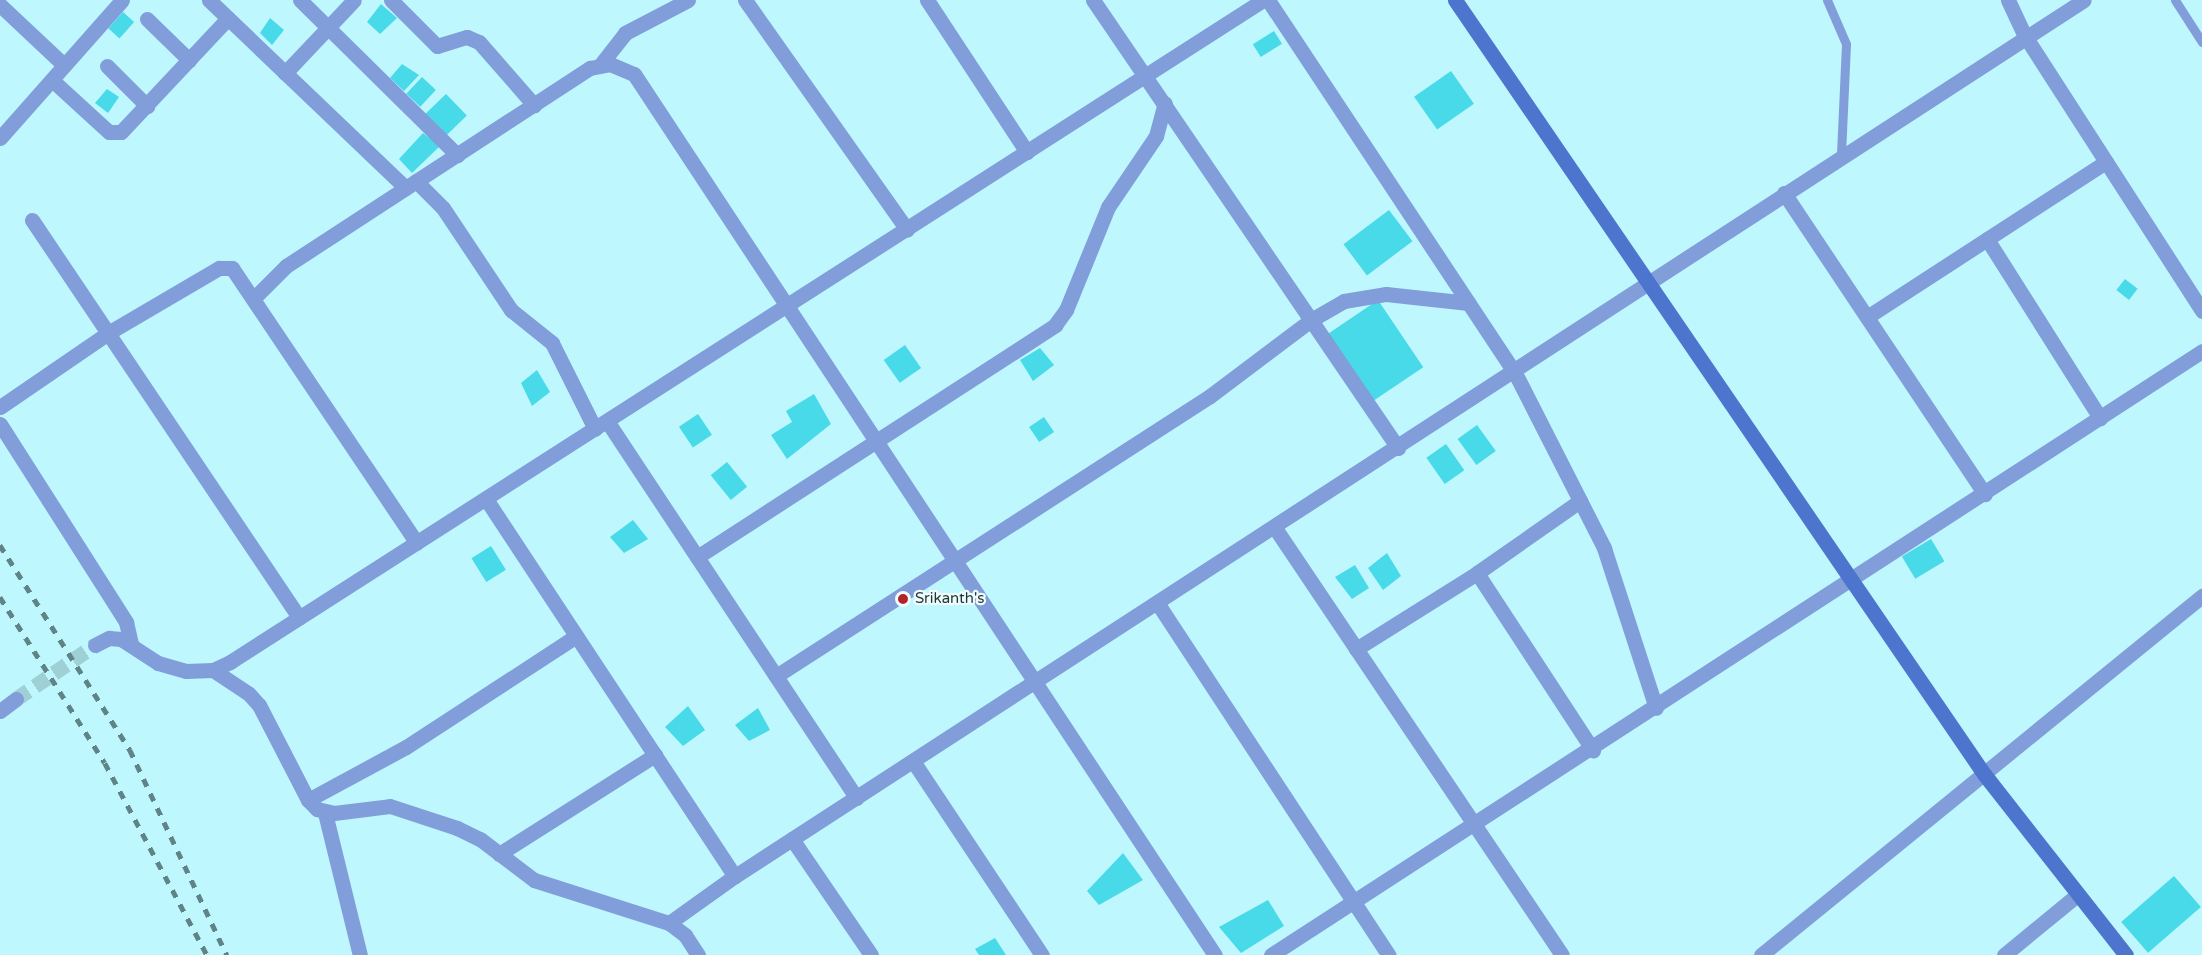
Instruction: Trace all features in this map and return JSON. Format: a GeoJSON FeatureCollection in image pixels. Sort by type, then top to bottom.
{"type":"FeatureCollection","features":[{"type":"Feature","properties":{"kind":"main road"},"geometry":{"type":"LineString","coordinates":[[1455,0],[1850,582],[1984,774],[2126,955]]}},
{"type":"Feature","properties":{"kind":"street"},"geometry":{"type":"LineString","coordinates":[[0,138],[122,0]]}},
{"type":"Feature","properties":{"kind":"street"},"geometry":{"type":"LineString","coordinates":[[209,0],[285,73],[411,184],[443,208],[511,310],[552,343],[601,425],[698,557],[857,798]]}},
{"type":"Feature","properties":{"kind":"street"},"geometry":{"type":"LineString","coordinates":[[300,0],[457,155]]}},
{"type":"Feature","properties":{"kind":"street"},"geometry":{"type":"LineString","coordinates":[[285,73],[354,0]]}},
{"type":"Feature","properties":{"kind":"street"},"geometry":{"type":"LineString","coordinates":[[391,0],[437,46],[467,37],[479,42],[534,105]]}},
{"type":"Feature","properties":{"kind":"street"},"geometry":{"type":"LineString","coordinates":[[254,298],[286,266],[601,64],[625,33],[688,0]]}},
{"type":"Feature","properties":{"kind":"street"},"geometry":{"type":"LineString","coordinates":[[745,0],[907,230]]}},
{"type":"Feature","properties":{"kind":"street"},"geometry":{"type":"LineString","coordinates":[[927,0],[1027,152]]}},
{"type":"Feature","properties":{"kind":"street"},"geometry":{"type":"LineString","coordinates":[[1093,0],[1147,75],[1398,448]]}},
{"type":"Feature","properties":{"kind":"street"},"geometry":{"type":"LineString","coordinates":[[95,645],[112,638],[131,644],[171,668],[198,673],[213,670],[486,499],[1263,0]]}},
{"type":"Feature","properties":{"kind":"street"},"geometry":{"type":"LineString","coordinates":[[1268,0],[1514,372],[1609,560],[1656,708]]}},
{"type":"Feature","properties":{"kind":"street"},"geometry":{"type":"LineString","coordinates":[[2007,0],[2025,36],[2202,311]]}},
{"type":"Feature","properties":{"kind":"street"},"geometry":{"type":"LineString","coordinates":[[669,923],[735,876],[1398,448],[1841,155],[2084,0]]}},
{"type":"Feature","properties":{"kind":"street"},"geometry":{"type":"LineString","coordinates":[[0,5],[64,65]]}},
{"type":"Feature","properties":{"kind":"street"},"geometry":{"type":"LineString","coordinates":[[52,80],[115,133],[147,106],[228,18]]}},
{"type":"Feature","properties":{"kind":"street"},"geometry":{"type":"LineString","coordinates":[[147,19],[189,60]]}},
{"type":"Feature","properties":{"kind":"street"},"geometry":{"type":"LineString","coordinates":[[601,64],[620,66],[640,81],[1215,955]]}},
{"type":"Feature","properties":{"kind":"street"},"geometry":{"type":"LineString","coordinates":[[107,66],[147,106]]}},
{"type":"Feature","properties":{"kind":"street"},"geometry":{"type":"LineString","coordinates":[[698,557],[1047,332],[1062,317],[1108,207],[1156,136],[1166,103]]}},
{"type":"Feature","properties":{"kind":"street"},"geometry":{"type":"LineString","coordinates":[[1867,317],[2106,162]]}},
{"type":"Feature","properties":{"kind":"street"},"geometry":{"type":"LineString","coordinates":[[1784,193],[1985,494]]}},
{"type":"Feature","properties":{"kind":"street"},"geometry":{"type":"LineString","coordinates":[[32,220],[299,618]]}},
{"type":"Feature","properties":{"kind":"street"},"geometry":{"type":"LineString","coordinates":[[1987,239],[2100,418]]}},
{"type":"Feature","properties":{"kind":"street"},"geometry":{"type":"LineString","coordinates":[[0,407],[108,333],[219,268],[226,267],[237,272],[417,543]]}},
{"type":"Feature","properties":{"kind":"street"},"geometry":{"type":"LineString","coordinates":[[776,676],[1210,396],[1311,320],[1344,301],[1374,294],[1469,303]]}},
{"type":"Feature","properties":{"kind":"street"},"geometry":{"type":"LineString","coordinates":[[1271,955],[1593,750],[2202,351]]}},
{"type":"Feature","properties":{"kind":"street"},"geometry":{"type":"LineString","coordinates":[[0,424],[126,622],[131,644]]}},
{"type":"Feature","properties":{"kind":"street"},"geometry":{"type":"LineString","coordinates":[[486,499],[735,876]]}},
{"type":"Feature","properties":{"kind":"street"},"geometry":{"type":"LineString","coordinates":[[1356,649],[1476,573],[1580,501]]}},
{"type":"Feature","properties":{"kind":"street"},"geometry":{"type":"LineString","coordinates":[[1275,528],[1562,955]]}},
{"type":"Feature","properties":{"kind":"street"},"geometry":{"type":"LineString","coordinates":[[1476,573],[1593,750]]}},
{"type":"Feature","properties":{"kind":"street"},"geometry":{"type":"LineString","coordinates":[[1761,955],[2202,596]]}},
{"type":"Feature","properties":{"kind":"street"},"geometry":{"type":"LineString","coordinates":[[1158,604],[1389,955]]}},
{"type":"Feature","properties":{"kind":"street"},"geometry":{"type":"LineString","coordinates":[[308,800],[406,747],[576,636]]}},
{"type":"Feature","properties":{"kind":"street"},"geometry":{"type":"LineString","coordinates":[[213,670],[259,705],[308,800],[325,813],[360,955]]}},
{"type":"Feature","properties":{"kind":"street"},"geometry":{"type":"LineString","coordinates":[[0,711],[15,699]]}},
{"type":"Feature","properties":{"kind":"street"},"geometry":{"type":"LineString","coordinates":[[500,854],[655,755]]}},
{"type":"Feature","properties":{"kind":"street"},"geometry":{"type":"LineString","coordinates":[[913,761],[1042,955]]}},
{"type":"Feature","properties":{"kind":"street"},"geometry":{"type":"LineString","coordinates":[[325,813],[372,806],[406,810],[472,836],[534,880],[669,923],[685,935],[698,955]]}},
{"type":"Feature","properties":{"kind":"street"},"geometry":{"type":"LineString","coordinates":[[792,839],[871,955]]}},
{"type":"Feature","properties":{"kind":"street"},"geometry":{"type":"LineString","coordinates":[[2004,955],[2077,895]]}},
{"type":"Feature","properties":{"kind":"lane"},"geometry":{"type":"LineString","coordinates":[[1827,0],[1846,44],[1841,155]]}},
{"type":"Feature","properties":{"kind":"lane"},"geometry":{"type":"LineString","coordinates":[[2175,0],[2202,42]]}},
{"type":"Feature","properties":{"kind":"building"},"geometry":{"type":"Polygon","coordinates":[[[381,4],[397,18],[380,34],[367,22],[381,4]]]}},
{"type":"Feature","properties":{"kind":"building"},"geometry":{"type":"Polygon","coordinates":[[[123,12],[134,22],[119,38],[108,28],[123,12]]]}},
{"type":"Feature","properties":{"kind":"building"},"geometry":{"type":"Polygon","coordinates":[[[270,18],[284,30],[272,45],[260,33],[270,18]]]}},
{"type":"Feature","properties":{"kind":"building"},"geometry":{"type":"Polygon","coordinates":[[[1274,31],[1282,44],[1261,57],[1253,44],[1274,31]]]}},
{"type":"Feature","properties":{"kind":"building"},"geometry":{"type":"Polygon","coordinates":[[[402,64],[419,75],[404,91],[390,78],[402,64]]]}},
{"type":"Feature","properties":{"kind":"building"},"geometry":{"type":"Polygon","coordinates":[[[1451,71],[1474,104],[1437,130],[1414,97],[1451,71]]]}},
{"type":"Feature","properties":{"kind":"building"},"geometry":{"type":"Polygon","coordinates":[[[422,77],[436,90],[420,107],[406,94],[422,77]]]}},
{"type":"Feature","properties":{"kind":"building"},"geometry":{"type":"Polygon","coordinates":[[[107,89],[119,97],[108,113],[95,103],[107,89]]]}},
{"type":"Feature","properties":{"kind":"building"},"geometry":{"type":"Polygon","coordinates":[[[446,94],[467,116],[445,136],[424,115],[446,94]]]}},
{"type":"Feature","properties":{"kind":"building"},"geometry":{"type":"Polygon","coordinates":[[[423,133],[440,146],[412,173],[399,159],[423,133]]]}},
{"type":"Feature","properties":{"kind":"building"},"geometry":{"type":"Polygon","coordinates":[[[1389,210],[1412,241],[1367,275],[1343,244],[1389,210]]]}},
{"type":"Feature","properties":{"kind":"building"},"geometry":{"type":"Polygon","coordinates":[[[2125,279],[2138,289],[2129,300],[2116,290],[2125,279]]]}},
{"type":"Feature","properties":{"kind":"building"},"geometry":{"type":"Polygon","coordinates":[[[1378,300],[1423,367],[1372,402],[1327,335],[1378,300]]]}},
{"type":"Feature","properties":{"kind":"building"},"geometry":{"type":"Polygon","coordinates":[[[905,345],[921,368],[900,383],[884,360],[905,345]]]}},
{"type":"Feature","properties":{"kind":"building"},"geometry":{"type":"Polygon","coordinates":[[[1040,348],[1054,365],[1033,381],[1020,360],[1040,348]]]}},
{"type":"Feature","properties":{"kind":"building"},"geometry":{"type":"Polygon","coordinates":[[[537,370],[550,392],[532,406],[521,383],[537,370]]]}},
{"type":"Feature","properties":{"kind":"building"},"geometry":{"type":"Polygon","coordinates":[[[814,394],[831,424],[787,459],[771,435],[792,422],[786,411],[814,394]]]}},
{"type":"Feature","properties":{"kind":"building"},"geometry":{"type":"Polygon","coordinates":[[[698,414],[712,435],[693,448],[679,427],[698,414]]]}},
{"type":"Feature","properties":{"kind":"building"},"geometry":{"type":"Polygon","coordinates":[[[1044,417],[1054,432],[1039,442],[1029,427],[1044,417]]]}},
{"type":"Feature","properties":{"kind":"building"},"geometry":{"type":"Polygon","coordinates":[[[1477,425],[1496,451],[1476,465],[1458,439],[1477,425]]]}},
{"type":"Feature","properties":{"kind":"building"},"geometry":{"type":"Polygon","coordinates":[[[1446,444],[1464,470],[1445,484],[1426,458],[1446,444]]]}},
{"type":"Feature","properties":{"kind":"building"},"geometry":{"type":"Polygon","coordinates":[[[727,462],[747,487],[731,500],[711,475],[727,462]]]}},
{"type":"Feature","properties":{"kind":"building"},"geometry":{"type":"Polygon","coordinates":[[[633,520],[648,539],[624,553],[610,537],[633,520]]]}},
{"type":"Feature","properties":{"kind":"building"},"geometry":{"type":"Polygon","coordinates":[[[1931,539],[1944,561],[1915,579],[1902,557],[1931,539]]]}},
{"type":"Feature","properties":{"kind":"building"},"geometry":{"type":"Polygon","coordinates":[[[491,546],[506,570],[486,582],[471,558],[491,546]]]}},
{"type":"Feature","properties":{"kind":"building"},"geometry":{"type":"Polygon","coordinates":[[[1387,553],[1401,576],[1383,590],[1368,568],[1387,553]]]}},
{"type":"Feature","properties":{"kind":"building"},"geometry":{"type":"Polygon","coordinates":[[[1355,565],[1369,588],[1352,599],[1335,577],[1355,565]]]}},
{"type":"Feature","properties":{"kind":"building"},"geometry":{"type":"Polygon","coordinates":[[[688,706],[705,730],[683,746],[665,727],[688,706]]]}},
{"type":"Feature","properties":{"kind":"building"},"geometry":{"type":"Polygon","coordinates":[[[758,708],[770,730],[749,741],[735,725],[758,708]]]}},
{"type":"Feature","properties":{"kind":"building"},"geometry":{"type":"Polygon","coordinates":[[[1123,853],[1143,880],[1099,905],[1087,891],[1123,853]]]}},
{"type":"Feature","properties":{"kind":"building"},"geometry":{"type":"Polygon","coordinates":[[[2174,876],[2201,907],[2148,953],[2121,922],[2174,876]]]}},
{"type":"Feature","properties":{"kind":"building"},"geometry":{"type":"Polygon","coordinates":[[[1268,900],[1284,926],[1241,953],[1219,927],[1268,900]]]}},
{"type":"Feature","properties":{"kind":"building"},"geometry":{"type":"Polygon","coordinates":[[[995,938],[1006,955],[979,955],[975,949],[995,938]]]}},
{"type":"Feature","properties":{"kind":"tunnel"},"geometry":{"type":"LineString","coordinates":[[16,699],[95,645]]}},
{"type":"Feature","properties":{"kind":"railway"},"geometry":{"type":"LineString","coordinates":[[0,545],[130,750],[227,955]]}},
{"type":"Feature","properties":{"kind":"railway"},"geometry":{"type":"LineString","coordinates":[[0,597],[105,763],[207,955]]}},
{"type":"Feature","properties":{"kind":"place","name":"Srikanth's"},"geometry":{"type":"Point","coordinates":[903,599]}}]}
